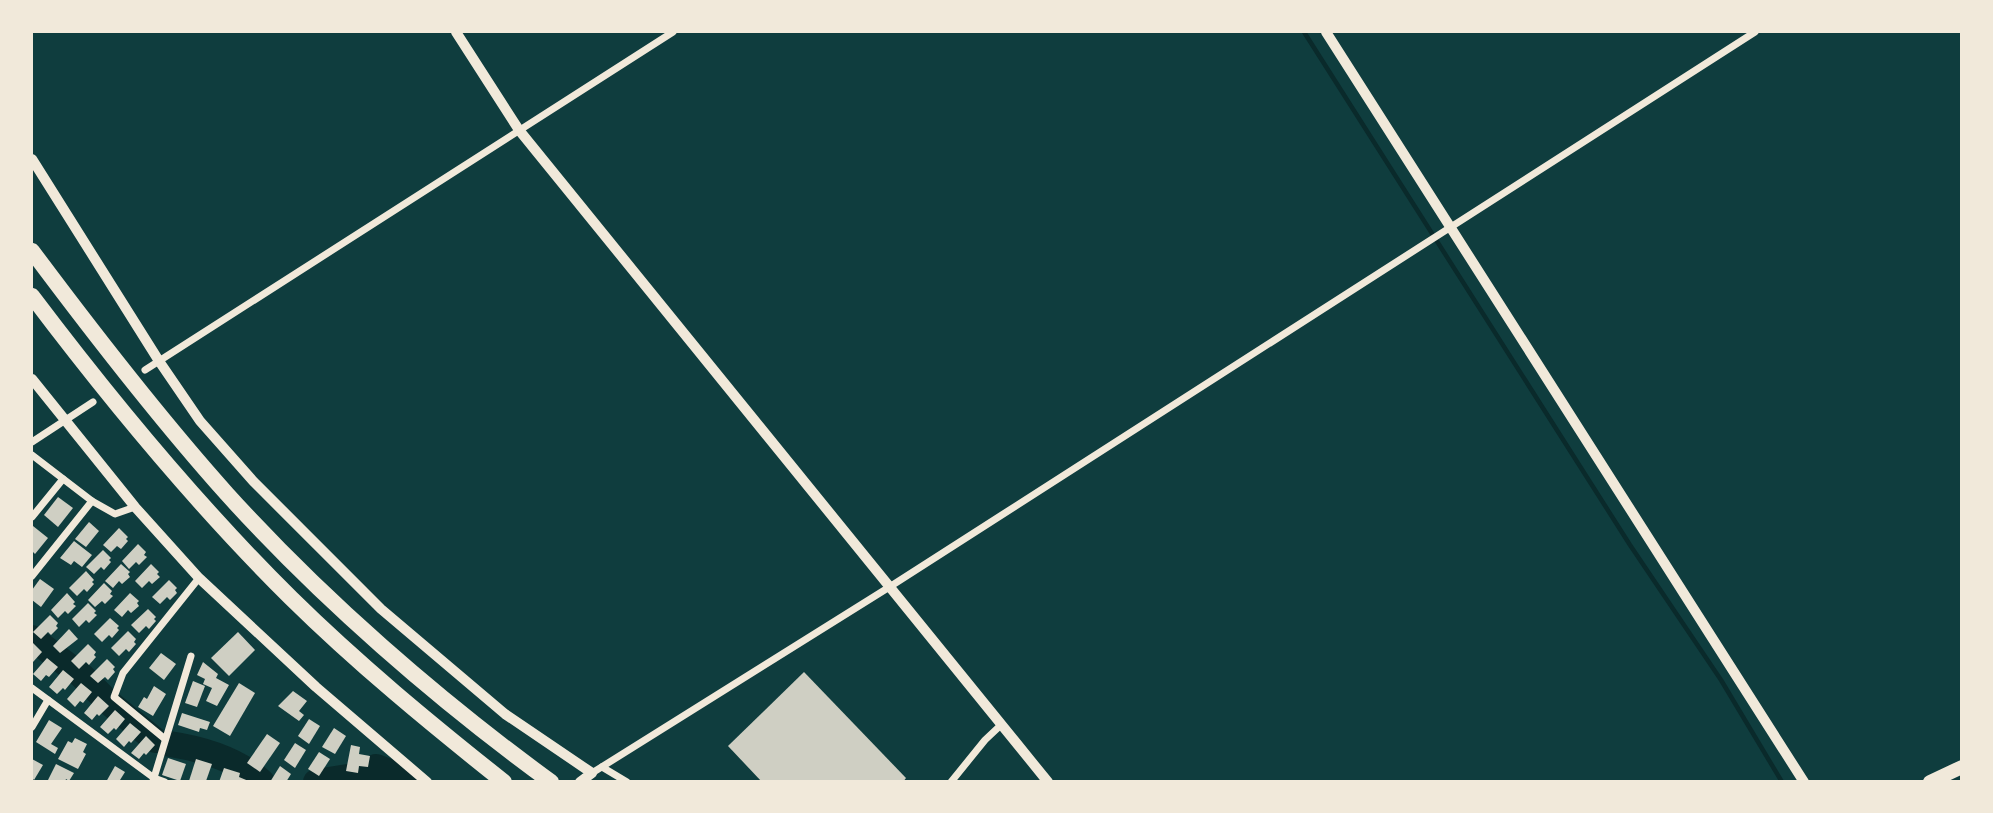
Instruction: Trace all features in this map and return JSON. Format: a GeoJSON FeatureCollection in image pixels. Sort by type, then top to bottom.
{"type":"FeatureCollection","features":[{"type":"Feature","properties":{"kind":"highway"},"geometry":{"type":"LineString","coordinates":[[32,251],[161,417],[228,496],[388,651],[467,718],[551,782]]}},
{"type":"Feature","properties":{"kind":"highway"},"geometry":{"type":"LineString","coordinates":[[32,296],[116,403],[201,504],[283,590],[374,674],[505,782]]}},
{"type":"Feature","properties":{"kind":"main road"},"geometry":{"type":"LineString","coordinates":[[1930,782],[1962,768]]}},
{"type":"Feature","properties":{"kind":"street"},"geometry":{"type":"LineString","coordinates":[[456,32],[519,130],[1048,782]]}},
{"type":"Feature","properties":{"kind":"street"},"geometry":{"type":"LineString","coordinates":[[145,370],[673,32]]}},
{"type":"Feature","properties":{"kind":"street"},"geometry":{"type":"LineString","coordinates":[[1326,32],[1447,229],[1804,782]]}},
{"type":"Feature","properties":{"kind":"street"},"geometry":{"type":"LineString","coordinates":[[580,782],[891,586],[1755,32]]}},
{"type":"Feature","properties":{"kind":"street"},"geometry":{"type":"LineString","coordinates":[[32,159],[159,361],[200,421],[253,481],[381,610],[505,714],[592,773]]}},
{"type":"Feature","properties":{"kind":"street"},"geometry":{"type":"LineString","coordinates":[[32,379],[135,508],[199,578],[316,687],[427,782]]}},
{"type":"Feature","properties":{"kind":"street"},"geometry":{"type":"LineString","coordinates":[[32,442],[93,402]]}},
{"type":"Feature","properties":{"kind":"street"},"geometry":{"type":"LineString","coordinates":[[32,455],[92,501],[115,514],[135,508]]}},
{"type":"Feature","properties":{"kind":"street"},"geometry":{"type":"LineString","coordinates":[[32,517],[64,478]]}},
{"type":"Feature","properties":{"kind":"street"},"geometry":{"type":"LineString","coordinates":[[32,576],[92,501]]}},
{"type":"Feature","properties":{"kind":"street"},"geometry":{"type":"LineString","coordinates":[[165,738],[114,696],[123,673],[199,578]]}},
{"type":"Feature","properties":{"kind":"street"},"geometry":{"type":"LineString","coordinates":[[153,780],[191,656]]}},
{"type":"Feature","properties":{"kind":"street"},"geometry":{"type":"LineString","coordinates":[[32,688],[153,780],[165,782]]}},
{"type":"Feature","properties":{"kind":"street"},"geometry":{"type":"LineString","coordinates":[[32,727],[48,701]]}},
{"type":"Feature","properties":{"kind":"street"},"geometry":{"type":"LineString","coordinates":[[951,782],[985,740],[1002,724]]}},
{"type":"Feature","properties":{"kind":"street"},"geometry":{"type":"LineString","coordinates":[[602,767],[626,782]]}},
{"type":"Feature","properties":{"kind":"building"},"geometry":{"type":"Polygon","coordinates":[[[58,497],[73,508],[58,527],[44,515],[58,497]]]}},
{"type":"Feature","properties":{"kind":"building"},"geometry":{"type":"Polygon","coordinates":[[[89,522],[99,531],[86,547],[75,539],[89,522]]]}},
{"type":"Feature","properties":{"kind":"building"},"geometry":{"type":"Polygon","coordinates":[[[33,526],[48,538],[35,554],[32,551],[33,526]]]}},
{"type":"Feature","properties":{"kind":"building"},"geometry":{"type":"Polygon","coordinates":[[[119,528],[128,537],[128,541],[121,549],[117,546],[111,552],[103,545],[119,528]]]}},
{"type":"Feature","properties":{"kind":"building"},"geometry":{"type":"Polygon","coordinates":[[[74,541],[92,555],[82,567],[74,561],[71,565],[60,558],[74,541]]]}},
{"type":"Feature","properties":{"kind":"building"},"geometry":{"type":"Polygon","coordinates":[[[138,544],[147,557],[139,565],[136,562],[129,569],[122,561],[138,544]]]}},
{"type":"Feature","properties":{"kind":"building"},"geometry":{"type":"Polygon","coordinates":[[[103,550],[111,558],[111,562],[104,570],[101,567],[94,574],[86,567],[103,550]]]}},
{"type":"Feature","properties":{"kind":"building"},"geometry":{"type":"Polygon","coordinates":[[[121,564],[130,572],[130,577],[122,584],[119,581],[113,588],[105,581],[121,564]]]}},
{"type":"Feature","properties":{"kind":"building"},"geometry":{"type":"Polygon","coordinates":[[[151,564],[160,577],[152,584],[149,581],[142,588],[135,581],[151,564]]]}},
{"type":"Feature","properties":{"kind":"building"},"geometry":{"type":"Polygon","coordinates":[[[86,571],[94,584],[87,592],[84,589],[77,596],[69,588],[86,571]]]}},
{"type":"Feature","properties":{"kind":"building"},"geometry":{"type":"Polygon","coordinates":[[[40,579],[54,589],[41,607],[32,600],[32,590],[40,579]]]}},
{"type":"Feature","properties":{"kind":"building"},"geometry":{"type":"Polygon","coordinates":[[[169,580],[177,588],[177,593],[160,604],[152,597],[169,580]]]}},
{"type":"Feature","properties":{"kind":"building"},"geometry":{"type":"Polygon","coordinates":[[[104,583],[113,596],[105,604],[102,601],[95,607],[88,600],[104,583]]]}},
{"type":"Feature","properties":{"kind":"building"},"geometry":{"type":"Polygon","coordinates":[[[67,593],[76,606],[68,614],[65,611],[58,618],[51,610],[67,593]]]}},
{"type":"Feature","properties":{"kind":"building"},"geometry":{"type":"Polygon","coordinates":[[[130,593],[139,601],[139,606],[131,613],[128,610],[122,617],[114,610],[130,593]]]}},
{"type":"Feature","properties":{"kind":"building"},"geometry":{"type":"Polygon","coordinates":[[[88,603],[97,615],[89,623],[86,620],[79,627],[72,619],[88,603]]]}},
{"type":"Feature","properties":{"kind":"building"},"geometry":{"type":"Polygon","coordinates":[[[148,609],[156,617],[156,621],[149,629],[146,626],[139,633],[131,625],[148,609]]]}},
{"type":"Feature","properties":{"kind":"building"},"geometry":{"type":"Polygon","coordinates":[[[50,615],[58,623],[58,628],[41,639],[33,632],[50,615]]]}},
{"type":"Feature","properties":{"kind":"building"},"geometry":{"type":"Polygon","coordinates":[[[110,618],[119,626],[119,630],[112,638],[109,635],[102,642],[94,634],[110,618]]]}},
{"type":"Feature","properties":{"kind":"building"},"geometry":{"type":"Polygon","coordinates":[[[69,629],[78,639],[60,653],[53,646],[69,629]]]}},
{"type":"Feature","properties":{"kind":"building"},"geometry":{"type":"Polygon","coordinates":[[[128,631],[136,639],[136,644],[129,652],[126,649],[119,656],[111,648],[128,631]]]}},
{"type":"Feature","properties":{"kind":"building"},"geometry":{"type":"Polygon","coordinates":[[[238,632],[255,650],[229,676],[211,658],[238,632]]]}},
{"type":"Feature","properties":{"kind":"building"},"geometry":{"type":"Polygon","coordinates":[[[32,642],[42,652],[33,662],[32,661],[32,642]]]}},
{"type":"Feature","properties":{"kind":"building"},"geometry":{"type":"Polygon","coordinates":[[[88,644],[96,652],[96,657],[89,665],[86,662],[79,669],[71,661],[88,644]]]}},
{"type":"Feature","properties":{"kind":"building"},"geometry":{"type":"Polygon","coordinates":[[[161,653],[176,664],[164,680],[149,668],[161,653]]]}},
{"type":"Feature","properties":{"kind":"building"},"geometry":{"type":"Polygon","coordinates":[[[47,658],[58,667],[41,681],[33,674],[47,658]]]}},
{"type":"Feature","properties":{"kind":"building"},"geometry":{"type":"Polygon","coordinates":[[[107,659],[115,667],[115,672],[108,680],[105,677],[98,683],[90,676],[107,659]]]}},
{"type":"Feature","properties":{"kind":"building"},"geometry":{"type":"Polygon","coordinates":[[[203,662],[218,674],[216,678],[229,685],[217,706],[206,701],[212,688],[203,684],[205,679],[197,675],[203,662]]]}},
{"type":"Feature","properties":{"kind":"building"},"geometry":{"type":"Polygon","coordinates":[[[63,670],[74,679],[65,690],[63,688],[57,694],[49,687],[63,670]]]}},
{"type":"Feature","properties":{"kind":"building"},"geometry":{"type":"Polygon","coordinates":[[[804,672],[906,778],[903,782],[762,782],[728,746],[804,672]]]}},
{"type":"Feature","properties":{"kind":"building"},"geometry":{"type":"Polygon","coordinates":[[[193,681],[205,686],[197,707],[185,703],[193,681]]]}},
{"type":"Feature","properties":{"kind":"building"},"geometry":{"type":"Polygon","coordinates":[[[81,683],[92,692],[83,703],[80,701],[75,707],[67,699],[81,683]]]}},
{"type":"Feature","properties":{"kind":"building"},"geometry":{"type":"Polygon","coordinates":[[[239,683],[255,693],[230,736],[213,726],[239,683]]]}},
{"type":"Feature","properties":{"kind":"building"},"geometry":{"type":"Polygon","coordinates":[[[154,686],[166,694],[153,716],[138,707],[144,697],[147,699],[154,686]]]}},
{"type":"Feature","properties":{"kind":"building"},"geometry":{"type":"Polygon","coordinates":[[[293,691],[307,701],[299,711],[304,715],[299,721],[278,706],[293,691]]]}},
{"type":"Feature","properties":{"kind":"building"},"geometry":{"type":"Polygon","coordinates":[[[98,696],[109,706],[92,720],[84,713],[98,696]]]}},
{"type":"Feature","properties":{"kind":"building"},"geometry":{"type":"Polygon","coordinates":[[[115,710],[125,719],[116,730],[114,728],[108,734],[100,727],[115,710]]]}},
{"type":"Feature","properties":{"kind":"building"},"geometry":{"type":"Polygon","coordinates":[[[182,713],[210,722],[207,730],[200,728],[199,732],[178,725],[182,713]]]}},
{"type":"Feature","properties":{"kind":"building"},"geometry":{"type":"Polygon","coordinates":[[[309,719],[320,726],[309,744],[298,736],[309,719]]]}},
{"type":"Feature","properties":{"kind":"building"},"geometry":{"type":"Polygon","coordinates":[[[49,720],[62,728],[51,744],[58,748],[55,754],[36,742],[49,720]]]}},
{"type":"Feature","properties":{"kind":"building"},"geometry":{"type":"Polygon","coordinates":[[[130,723],[141,732],[124,747],[116,739],[130,723]]]}},
{"type":"Feature","properties":{"kind":"building"},"geometry":{"type":"Polygon","coordinates":[[[334,728],[346,736],[335,754],[322,747],[334,728]]]}},
{"type":"Feature","properties":{"kind":"building"},"geometry":{"type":"Polygon","coordinates":[[[267,734],[280,743],[260,772],[247,763],[267,734]]]}},
{"type":"Feature","properties":{"kind":"building"},"geometry":{"type":"Polygon","coordinates":[[[146,736],[155,745],[139,759],[131,753],[146,736]]]}},
{"type":"Feature","properties":{"kind":"building"},"geometry":{"type":"Polygon","coordinates":[[[75,738],[87,744],[83,752],[86,754],[78,769],[58,759],[68,741],[72,743],[75,738]]]}},
{"type":"Feature","properties":{"kind":"building"},"geometry":{"type":"Polygon","coordinates":[[[295,743],[306,750],[295,768],[284,760],[295,743]]]}},
{"type":"Feature","properties":{"kind":"building"},"geometry":{"type":"Polygon","coordinates":[[[351,745],[360,747],[359,754],[370,756],[368,767],[359,766],[358,773],[346,771],[351,745]]]}},
{"type":"Feature","properties":{"kind":"building"},"geometry":{"type":"Polygon","coordinates":[[[319,752],[330,759],[319,776],[308,769],[319,752]]]}},
{"type":"Feature","properties":{"kind":"building"},"geometry":{"type":"Polygon","coordinates":[[[168,758],[186,764],[180,781],[162,775],[168,758]]]}},
{"type":"Feature","properties":{"kind":"building"},"geometry":{"type":"Polygon","coordinates":[[[32,759],[43,765],[34,780],[32,778],[32,759]]]}},
{"type":"Feature","properties":{"kind":"building"},"geometry":{"type":"Polygon","coordinates":[[[196,759],[212,764],[206,781],[189,781],[196,759]]]}},
{"type":"Feature","properties":{"kind":"building"},"geometry":{"type":"Polygon","coordinates":[[[56,764],[74,773],[69,781],[66,779],[65,782],[47,782],[56,764]]]}},
{"type":"Feature","properties":{"kind":"building"},"geometry":{"type":"Polygon","coordinates":[[[115,766],[125,772],[120,780],[124,782],[106,782],[115,766]]]}},
{"type":"Feature","properties":{"kind":"building"},"geometry":{"type":"Polygon","coordinates":[[[280,766],[291,774],[286,782],[270,782],[280,766]]]}},
{"type":"Feature","properties":{"kind":"building"},"geometry":{"type":"Polygon","coordinates":[[[224,768],[240,773],[239,777],[251,782],[219,782],[224,768]]]}},
{"type":"Feature","properties":{"kind":"waterway"},"geometry":{"type":"LineString","coordinates":[[1304,32],[1630,545],[1721,680],[1782,782]]}},
{"type":"Feature","properties":{"kind":"waterway"},"geometry":{"type":"LineString","coordinates":[[32,638],[82,676],[107,701],[155,740]]}},
{"type":"Feature","properties":{"kind":"waterway"},"geometry":{"type":"LineString","coordinates":[[170,744],[219,756],[242,767],[262,782]]}},
{"type":"Feature","properties":{"kind":"waterway"},"geometry":{"type":"LineString","coordinates":[[316,782],[360,775],[376,767],[397,775],[405,782]]}}]}
